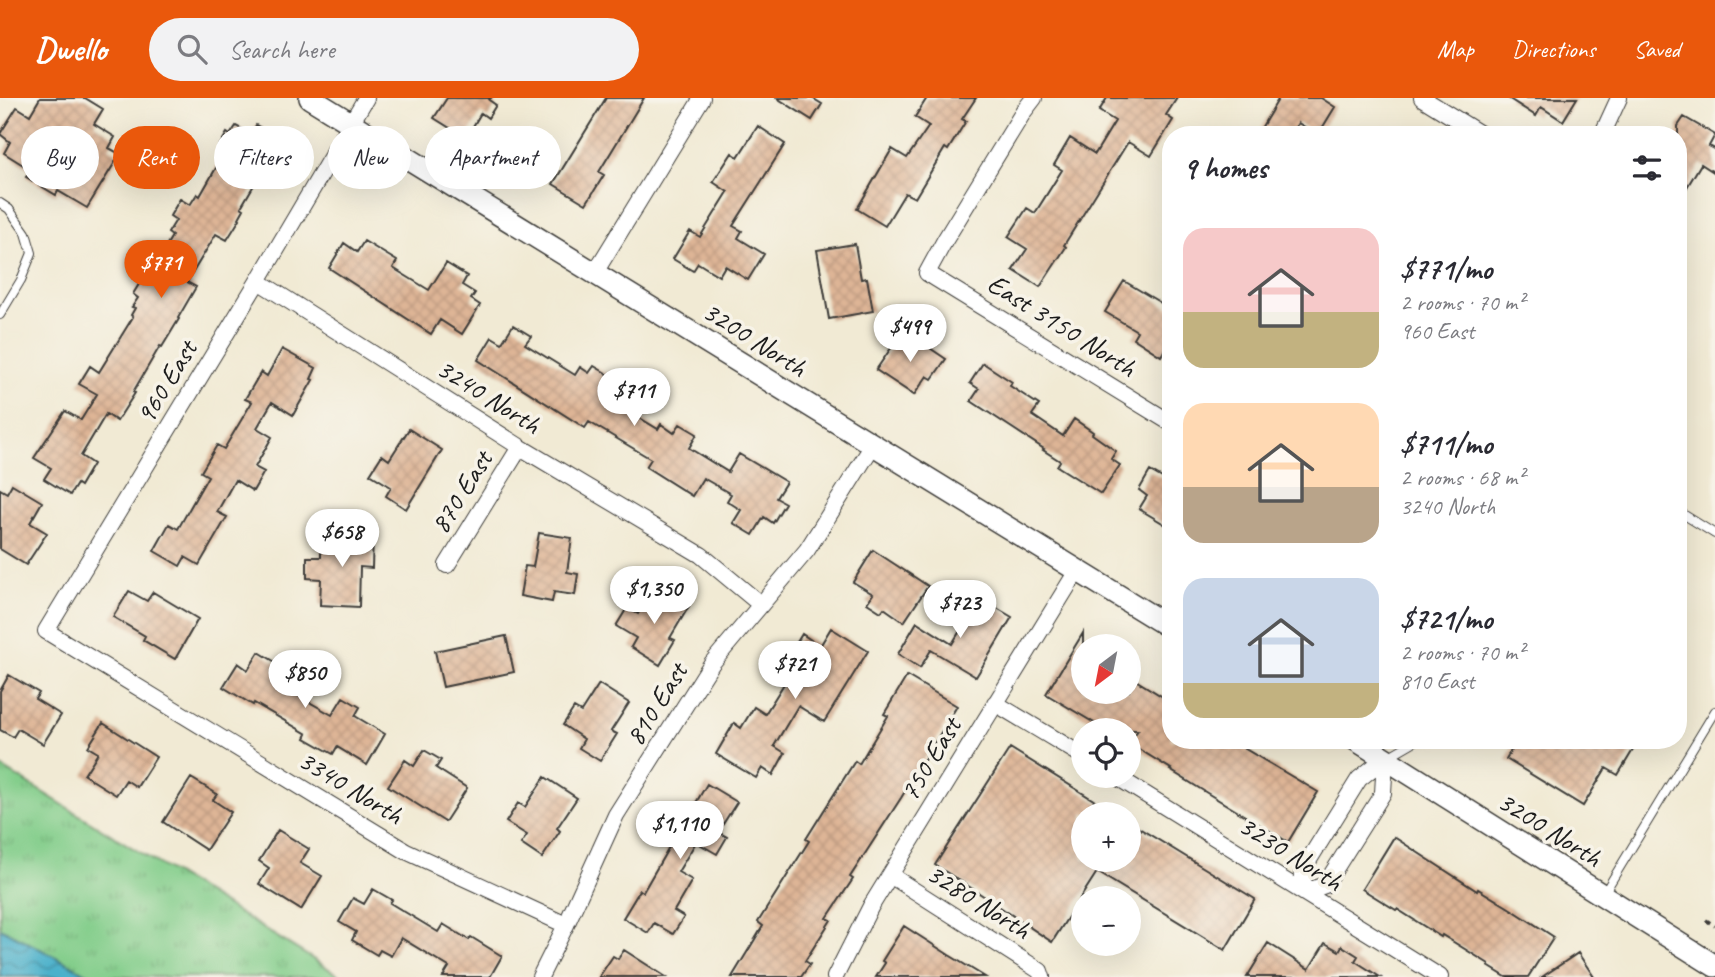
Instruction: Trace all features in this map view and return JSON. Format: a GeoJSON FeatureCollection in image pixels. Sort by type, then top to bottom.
{"type":"FeatureCollection","features":[{"type":"Feature","properties":{"kind":"street","name":"3200 North"},"geometry":{"type":"LineString","coordinates":[[310,98],[1162,623]]}},
{"type":"Feature","properties":{"kind":"street","name":"960 East"},"geometry":{"type":"LineString","coordinates":[[46,631],[366,98]]}},
{"type":"Feature","properties":{"kind":"street"},"geometry":{"type":"LineString","coordinates":[[594,274],[702,98]]}},
{"type":"Feature","properties":{"kind":"street","name":"East 3150 North"},"geometry":{"type":"LineString","coordinates":[[1034,98],[927,273],[1162,417]]}},
{"type":"Feature","properties":{"kind":"street"},"geometry":{"type":"LineString","coordinates":[[1422,98],[1467,126]]}},
{"type":"Feature","properties":{"kind":"street"},"geometry":{"type":"LineString","coordinates":[[1605,126],[1619,98]]}},
{"type":"Feature","properties":{"kind":"street","name":"3240 North"},"geometry":{"type":"LineString","coordinates":[[258,281],[520,447],[701,555],[760,604]]}},
{"type":"Feature","properties":{"kind":"street","name":"810 East"},"geometry":{"type":"LineString","coordinates":[[540,977],[616,815],[712,663],[807,550],[873,445]]}},
{"type":"Feature","properties":{"kind":"street","name":"870 East"},"geometry":{"type":"LineString","coordinates":[[447,565],[520,447]]}},
{"type":"Feature","properties":{"kind":"street","name":"750 East"},"geometry":{"type":"LineString","coordinates":[[835,977],[871,906],[1077,571]]}},
{"type":"Feature","properties":{"kind":"street","name":"3340 North"},"geometry":{"type":"LineString","coordinates":[[46,631],[406,851],[566,925]]}},
{"type":"Feature","properties":{"kind":"street"},"geometry":{"type":"LineString","coordinates":[[995,703],[1071,750]]}},
{"type":"Feature","properties":{"kind":"street","name":"3200 North"},"geometry":{"type":"LineString","coordinates":[[1370,749],[1714,963]]}},
{"type":"Feature","properties":{"kind":"street"},"geometry":{"type":"LineString","coordinates":[[1385,758],[1383,793],[1325,885],[1305,892],[1302,871],[1359,779],[1385,758]]}},
{"type":"Feature","properties":{"kind":"street","name":"3230 North"},"geometry":{"type":"LineString","coordinates":[[1135,788],[1440,977]]}},
{"type":"Feature","properties":{"kind":"street","name":"3280 North"},"geometry":{"type":"LineString","coordinates":[[890,875],[1041,974]]}},
{"type":"Feature","properties":{"kind":"lane"},"geometry":{"type":"LineString","coordinates":[[0,203],[9,209],[26,233],[32,253],[21,280],[0,315]]}},
{"type":"Feature","properties":{"kind":"lane"},"geometry":{"type":"LineString","coordinates":[[1687,517],[1715,534]]}},
{"type":"Feature","properties":{"kind":"lane"},"geometry":{"type":"LineString","coordinates":[[1604,895],[1715,711]]}},
{"type":"Feature","properties":{"kind":"lane"},"geometry":{"type":"LineString","coordinates":[[1385,758],[1401,749]]}},
{"type":"Feature","properties":{"kind":"path"},"geometry":{"type":"LineString","coordinates":[[1706,920],[1715,926]]}},
{"type":"Feature","properties":{"kind":"green space"},"geometry":{"type":"Polygon","coordinates":[[[0,766],[342,977],[0,977],[0,766]]]}},
{"type":"Feature","properties":{"kind":"water"},"geometry":{"type":"Polygon","coordinates":[[[0,928],[94,977],[0,977],[0,928]]]}},
{"type":"Feature","properties":{"kind":"building"},"geometry":{"type":"Polygon","coordinates":[[[40,98],[85,98],[103,109],[94,124],[97,126],[21,126],[21,164],[4,153],[10,142],[0,134],[17,107],[30,115],[40,98]]]}},
{"type":"Feature","properties":{"kind":"building"},"geometry":{"type":"Polygon","coordinates":[[[447,98],[491,98],[489,100],[496,105],[488,118],[481,113],[473,126],[447,126],[434,118],[447,98]]]}},
{"type":"Feature","properties":{"kind":"building"},"geometry":{"type":"Polygon","coordinates":[[[606,98],[644,98],[599,172],[604,175],[586,204],[561,189],[561,171],[606,98]]]}},
{"type":"Feature","properties":{"kind":"building"},"geometry":{"type":"Polygon","coordinates":[[[777,98],[812,98],[822,104],[812,120],[777,98]]]}},
{"type":"Feature","properties":{"kind":"building"},"geometry":{"type":"Polygon","coordinates":[[[927,98],[976,98],[962,119],[966,121],[948,150],[945,148],[915,198],[905,193],[885,226],[857,209],[892,149],[907,158],[929,126],[915,117],[927,98]]]}},
{"type":"Feature","properties":{"kind":"building"},"geometry":{"type":"Polygon","coordinates":[[[1107,98],[1177,98],[1166,115],[1173,120],[1169,126],[1162,126],[1162,138],[1151,156],[1128,142],[1040,287],[1013,270],[1027,249],[1008,237],[1027,208],[1035,213],[1062,170],[1054,165],[1070,138],[1095,154],[1115,121],[1099,111],[1107,98]]]}},
{"type":"Feature","properties":{"kind":"building"},"geometry":{"type":"Polygon","coordinates":[[[1279,98],[1321,98],[1335,107],[1323,126],[1303,126],[1298,123],[1296,126],[1262,126],[1279,98]]]}},
{"type":"Feature","properties":{"kind":"building"},"geometry":{"type":"Polygon","coordinates":[[[1508,98],[1577,98],[1563,121],[1541,107],[1536,116],[1508,98]]]}},
{"type":"Feature","properties":{"kind":"building"},"geometry":{"type":"Polygon","coordinates":[[[1684,117],[1715,135],[1709,146],[1715,149],[1715,173],[1701,164],[1687,187],[1687,126],[1678,126],[1684,117]]]}},
{"type":"Feature","properties":{"kind":"building"},"geometry":{"type":"Polygon","coordinates":[[[758,126],[785,144],[733,226],[742,231],[738,238],[764,254],[748,280],[725,266],[719,276],[698,263],[693,271],[673,259],[690,231],[700,237],[728,192],[713,182],[732,153],[738,157],[758,126]]]}},
{"type":"Feature","properties":{"kind":"building"},"geometry":{"type":"Polygon","coordinates":[[[99,127],[113,136],[109,148],[113,150],[113,165],[99,188],[99,127]]]}},
{"type":"Feature","properties":{"kind":"building"},"geometry":{"type":"Polygon","coordinates":[[[214,172],[214,189],[252,189],[241,207],[244,209],[240,219],[227,240],[216,234],[187,282],[196,287],[133,392],[135,393],[117,421],[106,414],[81,456],[93,464],[80,486],[77,484],[70,495],[44,479],[51,468],[34,458],[65,411],[81,420],[97,394],[79,384],[90,366],[99,372],[133,317],[131,315],[135,308],[132,307],[138,298],[133,294],[144,276],[149,279],[169,247],[166,246],[172,236],[168,233],[176,220],[170,216],[180,199],[190,205],[197,194],[200,196],[214,172]]]}},
{"type":"Feature","properties":{"kind":"building"},"geometry":{"type":"Polygon","coordinates":[[[46,189],[99,189],[87,208],[58,191],[56,195],[46,189]]]}},
{"type":"Feature","properties":{"kind":"building"},"geometry":{"type":"Polygon","coordinates":[[[364,241],[397,261],[393,268],[429,290],[446,263],[467,276],[462,285],[475,293],[471,299],[480,305],[462,334],[440,320],[431,334],[329,268],[344,243],[357,252],[364,241]]]}},
{"type":"Feature","properties":{"kind":"building"},"geometry":{"type":"Polygon","coordinates":[[[855,244],[861,279],[867,278],[873,311],[829,319],[817,250],[855,244]]]}},
{"type":"Feature","properties":{"kind":"building"},"geometry":{"type":"Polygon","coordinates":[[[1124,281],[1162,304],[1161,356],[1133,338],[1137,331],[1105,312],[1124,281]]]}},
{"type":"Feature","properties":{"kind":"building"},"geometry":{"type":"Polygon","coordinates":[[[513,325],[531,336],[525,344],[575,375],[580,367],[589,373],[594,366],[616,379],[610,389],[630,402],[625,409],[658,429],[661,424],[674,433],[680,424],[697,434],[689,448],[728,472],[739,454],[786,482],[776,498],[785,503],[773,523],[764,517],[753,535],[733,523],[741,510],[727,501],[731,494],[703,478],[692,496],[646,467],[651,459],[589,422],[585,428],[478,360],[492,337],[502,343],[513,325]]]}},
{"type":"Feature","properties":{"kind":"building"},"geometry":{"type":"Polygon","coordinates":[[[900,335],[914,344],[918,340],[946,359],[932,379],[927,376],[914,395],[876,370],[900,335]]]}},
{"type":"Feature","properties":{"kind":"building"},"geometry":{"type":"Polygon","coordinates":[[[282,349],[316,368],[311,379],[313,380],[293,415],[272,402],[257,428],[272,437],[255,467],[264,472],[253,491],[235,480],[217,512],[227,517],[199,565],[185,557],[180,566],[154,551],[169,524],[178,529],[208,476],[201,472],[217,445],[224,449],[252,402],[245,399],[261,372],[267,376],[282,349]]]}},
{"type":"Feature","properties":{"kind":"building"},"geometry":{"type":"Polygon","coordinates":[[[983,363],[1012,382],[1010,386],[1039,405],[1032,415],[1063,436],[1074,419],[1116,451],[1111,459],[1120,465],[1101,494],[1057,466],[1060,461],[1044,449],[971,401],[979,389],[970,383],[983,363]]]}},
{"type":"Feature","properties":{"kind":"building"},"geometry":{"type":"Polygon","coordinates":[[[409,429],[442,450],[406,509],[386,496],[391,487],[370,474],[382,455],[389,460],[409,429]]]}},
{"type":"Feature","properties":{"kind":"building"},"geometry":{"type":"Polygon","coordinates":[[[1150,471],[1162,478],[1162,523],[1139,509],[1147,496],[1139,490],[1150,471]]]}},
{"type":"Feature","properties":{"kind":"building"},"geometry":{"type":"Polygon","coordinates":[[[12,484],[42,502],[30,523],[47,533],[26,565],[0,549],[0,489],[7,493],[12,484]]]}},
{"type":"Feature","properties":{"kind":"building"},"geometry":{"type":"Polygon","coordinates":[[[338,533],[373,534],[372,568],[360,567],[359,607],[320,605],[321,579],[307,578],[307,557],[321,557],[321,543],[338,543],[338,533]]]}},
{"type":"Feature","properties":{"kind":"building"},"geometry":{"type":"Polygon","coordinates":[[[539,533],[572,538],[567,572],[578,574],[575,595],[554,592],[552,602],[520,596],[525,566],[533,567],[539,533]]]}},
{"type":"Feature","properties":{"kind":"building"},"geometry":{"type":"Polygon","coordinates":[[[873,550],[928,586],[904,622],[884,608],[881,612],[867,603],[873,594],[853,582],[873,550]]]}},
{"type":"Feature","properties":{"kind":"building"},"geometry":{"type":"Polygon","coordinates":[[[660,588],[689,606],[670,638],[675,640],[660,665],[631,647],[636,638],[616,626],[627,608],[638,614],[643,605],[648,609],[660,588]]]}},
{"type":"Feature","properties":{"kind":"building"},"geometry":{"type":"Polygon","coordinates":[[[129,591],[147,601],[153,592],[198,619],[175,659],[143,640],[145,636],[113,617],[129,591]]]}},
{"type":"Feature","properties":{"kind":"building"},"geometry":{"type":"Polygon","coordinates":[[[980,598],[1012,617],[976,677],[931,650],[920,668],[898,654],[917,622],[952,644],[980,598]]]}},
{"type":"Feature","properties":{"kind":"building"},"geometry":{"type":"Polygon","coordinates":[[[831,628],[868,651],[824,722],[798,706],[774,746],[785,753],[773,775],[762,768],[756,778],[716,754],[734,723],[741,728],[754,707],[765,714],[797,663],[788,657],[802,634],[820,646],[831,628]]]}},
{"type":"Feature","properties":{"kind":"building"},"geometry":{"type":"Polygon","coordinates":[[[506,636],[514,672],[443,687],[435,651],[506,636]]]}},
{"type":"Feature","properties":{"kind":"building"},"geometry":{"type":"Polygon","coordinates":[[[259,652],[277,663],[273,670],[303,688],[299,696],[332,715],[343,697],[360,707],[355,716],[385,734],[367,765],[337,747],[333,754],[305,738],[307,734],[223,687],[238,663],[248,670],[259,652]]]}},
{"type":"Feature","properties":{"kind":"building"},"geometry":{"type":"Polygon","coordinates":[[[1071,653],[1071,704],[1141,704],[1141,683],[1162,696],[1162,749],[1245,749],[1318,792],[1288,842],[1141,750],[1141,718],[1086,718],[1046,694],[1071,653]]]}},
{"type":"Feature","properties":{"kind":"building"},"geometry":{"type":"Polygon","coordinates":[[[9,675],[39,693],[35,699],[61,715],[43,744],[18,729],[13,737],[0,730],[0,691],[9,675]]]}},
{"type":"Feature","properties":{"kind":"building"},"geometry":{"type":"Polygon","coordinates":[[[907,676],[957,706],[850,877],[853,879],[827,918],[831,920],[805,961],[810,964],[801,977],[732,977],[763,926],[758,922],[809,841],[806,839],[855,761],[859,764],[888,716],[884,714],[907,676]]]}},
{"type":"Feature","properties":{"kind":"building"},"geometry":{"type":"Polygon","coordinates":[[[599,684],[629,703],[611,731],[617,734],[600,761],[579,748],[584,739],[563,725],[574,708],[581,712],[599,684]]]}},
{"type":"Feature","properties":{"kind":"building"},"geometry":{"type":"Polygon","coordinates":[[[103,723],[156,757],[137,787],[126,780],[116,795],[84,775],[98,753],[88,747],[103,723]]]}},
{"type":"Feature","properties":{"kind":"building"},"geometry":{"type":"Polygon","coordinates":[[[1010,748],[1097,802],[1071,802],[1071,872],[1097,872],[1088,886],[1071,886],[1071,912],[1052,942],[935,865],[1010,748]]]}},
{"type":"Feature","properties":{"kind":"building"},"geometry":{"type":"Polygon","coordinates":[[[1512,749],[1634,749],[1618,775],[1606,768],[1583,806],[1506,759],[1512,749]]]}},
{"type":"Feature","properties":{"kind":"building"},"geometry":{"type":"Polygon","coordinates":[[[424,750],[441,760],[436,768],[467,788],[445,822],[388,786],[405,760],[414,766],[424,750]]]}},
{"type":"Feature","properties":{"kind":"building"},"geometry":{"type":"Polygon","coordinates":[[[545,777],[577,798],[557,828],[560,831],[542,858],[521,844],[527,835],[506,822],[518,803],[525,807],[545,777]]]}},
{"type":"Feature","properties":{"kind":"building"},"geometry":{"type":"Polygon","coordinates":[[[191,778],[217,794],[213,800],[231,812],[206,850],[163,822],[191,778]]]}},
{"type":"Feature","properties":{"kind":"building"},"geometry":{"type":"Polygon","coordinates":[[[707,784],[737,802],[718,832],[727,837],[717,854],[696,842],[678,872],[692,880],[674,911],[684,917],[673,934],[654,923],[648,933],[623,918],[640,890],[643,892],[673,840],[666,836],[682,809],[690,813],[707,784]]]}},
{"type":"Feature","properties":{"kind":"building"},"geometry":{"type":"Polygon","coordinates":[[[1141,829],[1255,899],[1225,950],[1141,899],[1141,886],[1120,886],[1097,872],[1141,872],[1141,829]]]}},
{"type":"Feature","properties":{"kind":"building"},"geometry":{"type":"Polygon","coordinates":[[[278,830],[309,849],[300,863],[322,876],[301,910],[259,884],[269,868],[259,861],[278,830]]]}},
{"type":"Feature","properties":{"kind":"building"},"geometry":{"type":"Polygon","coordinates":[[[1394,837],[1554,937],[1528,977],[1506,977],[1442,935],[1441,937],[1362,889],[1394,837]]]}},
{"type":"Feature","properties":{"kind":"building"},"geometry":{"type":"Polygon","coordinates":[[[373,889],[392,900],[390,903],[438,932],[443,924],[502,956],[490,977],[443,977],[449,967],[401,938],[391,956],[380,950],[377,955],[352,940],[356,932],[339,922],[353,898],[364,904],[373,889]]]}},
{"type":"Feature","properties":{"kind":"building"},"geometry":{"type":"Polygon","coordinates":[[[904,926],[985,977],[876,977],[885,963],[882,961],[904,926]]]}},
{"type":"Feature","properties":{"kind":"building"},"geometry":{"type":"Polygon","coordinates":[[[1268,943],[1309,969],[1325,943],[1339,951],[1342,946],[1358,956],[1355,961],[1380,977],[1247,977],[1268,943]]]}},
{"type":"Feature","properties":{"kind":"building"},"geometry":{"type":"Polygon","coordinates":[[[624,950],[666,977],[599,977],[613,956],[618,959],[624,950]]]}},
{"type":"Feature","properties":{"kind":"building"},"geometry":{"type":"Polygon","coordinates":[[[1578,953],[1594,977],[1542,977],[1578,953]]]}}]}
